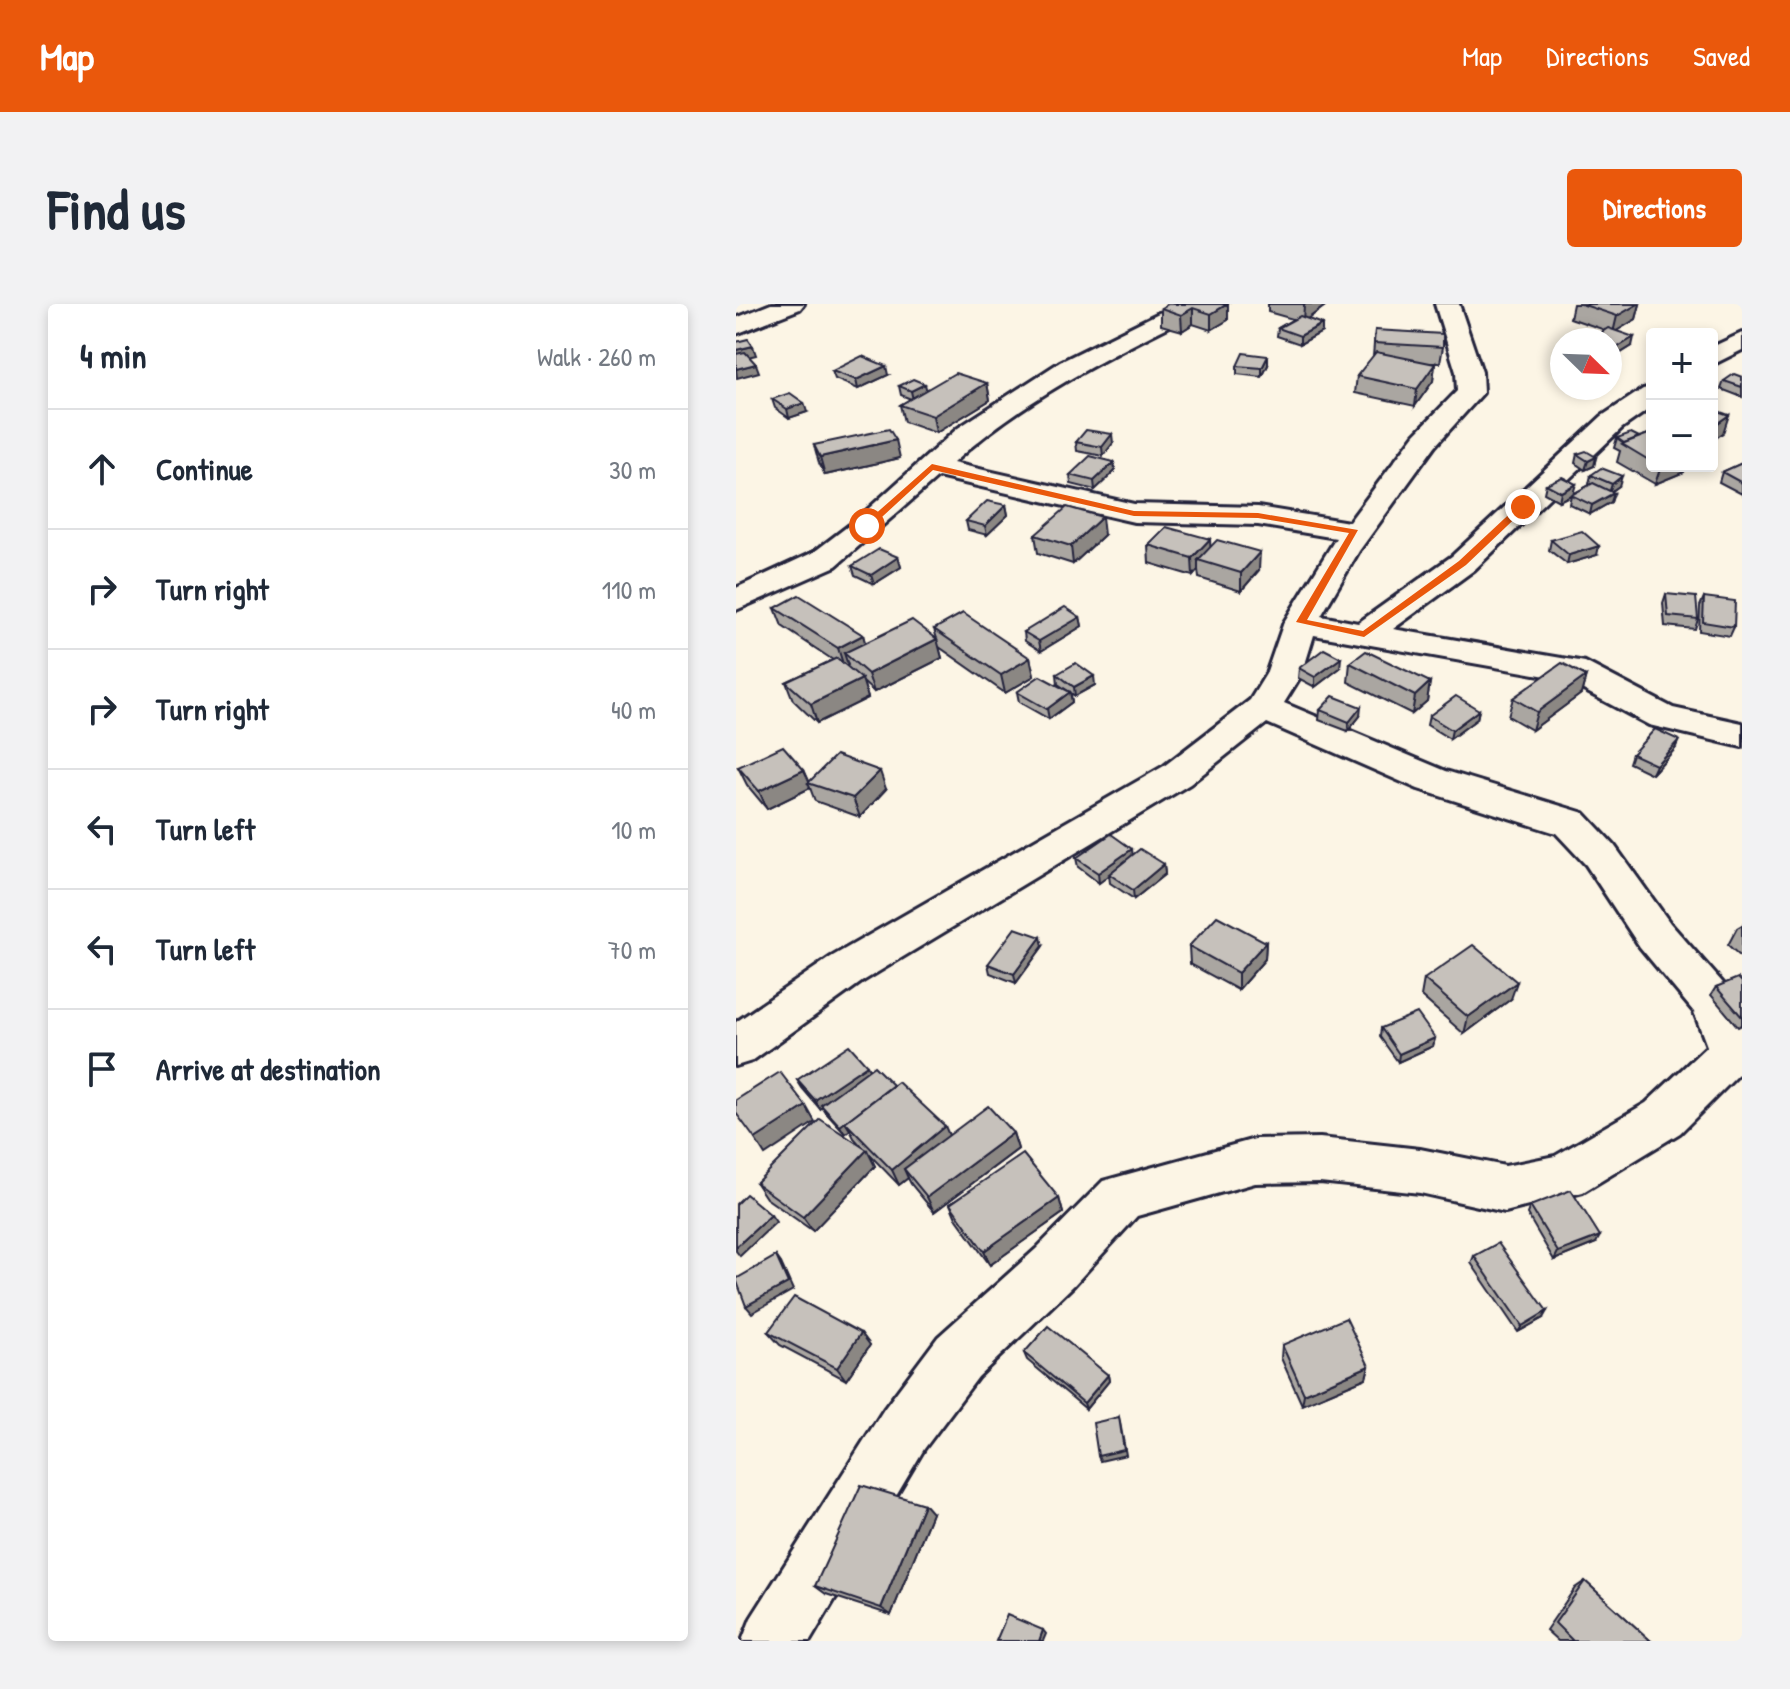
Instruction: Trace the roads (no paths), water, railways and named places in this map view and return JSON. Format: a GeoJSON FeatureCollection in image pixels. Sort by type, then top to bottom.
{"type":"FeatureCollection","features":[{"type":"Feature","properties":{"kind":"street"},"geometry":{"type":"LineString","coordinates":[[736,327],[792,304]]}},
{"type":"Feature","properties":{"kind":"street"},"geometry":{"type":"LineString","coordinates":[[736,600],[825,559],[968,434],[1069,367],[1196,304]]}},
{"type":"Feature","properties":{"kind":"street"},"geometry":{"type":"LineString","coordinates":[[736,1047],[847,969],[1177,775],[1263,708],[1284,674],[1301,622],[1355,532],[1398,480],[1425,440],[1470,393],[1469,372],[1447,304]]}},
{"type":"Feature","properties":{"kind":"street"},"geometry":{"type":"LineString","coordinates":[[1718,354],[1742,340]]}},
{"type":"Feature","properties":{"kind":"street"},"geometry":{"type":"LineString","coordinates":[[1364,634],[1463,563],[1612,422],[1646,399]]}},
{"type":"Feature","properties":{"kind":"street"},"geometry":{"type":"LineString","coordinates":[[932,467],[1134,513],[1258,516],[1355,532]]}},
{"type":"Feature","properties":{"kind":"street"},"geometry":{"type":"LineString","coordinates":[[1301,622],[1573,670],[1662,717],[1742,735]]}},
{"type":"Feature","properties":{"kind":"street"},"geometry":{"type":"LineString","coordinates":[[774,1641],[904,1429],[958,1357],[1055,1267],[1121,1197],[1255,1161],[1320,1160],[1420,1171],[1505,1189],[1565,1176],[1663,1118],[1737,1054],[1713,1003],[1655,935],[1600,855],[1570,823],[1432,780],[1263,708]]}}]}
